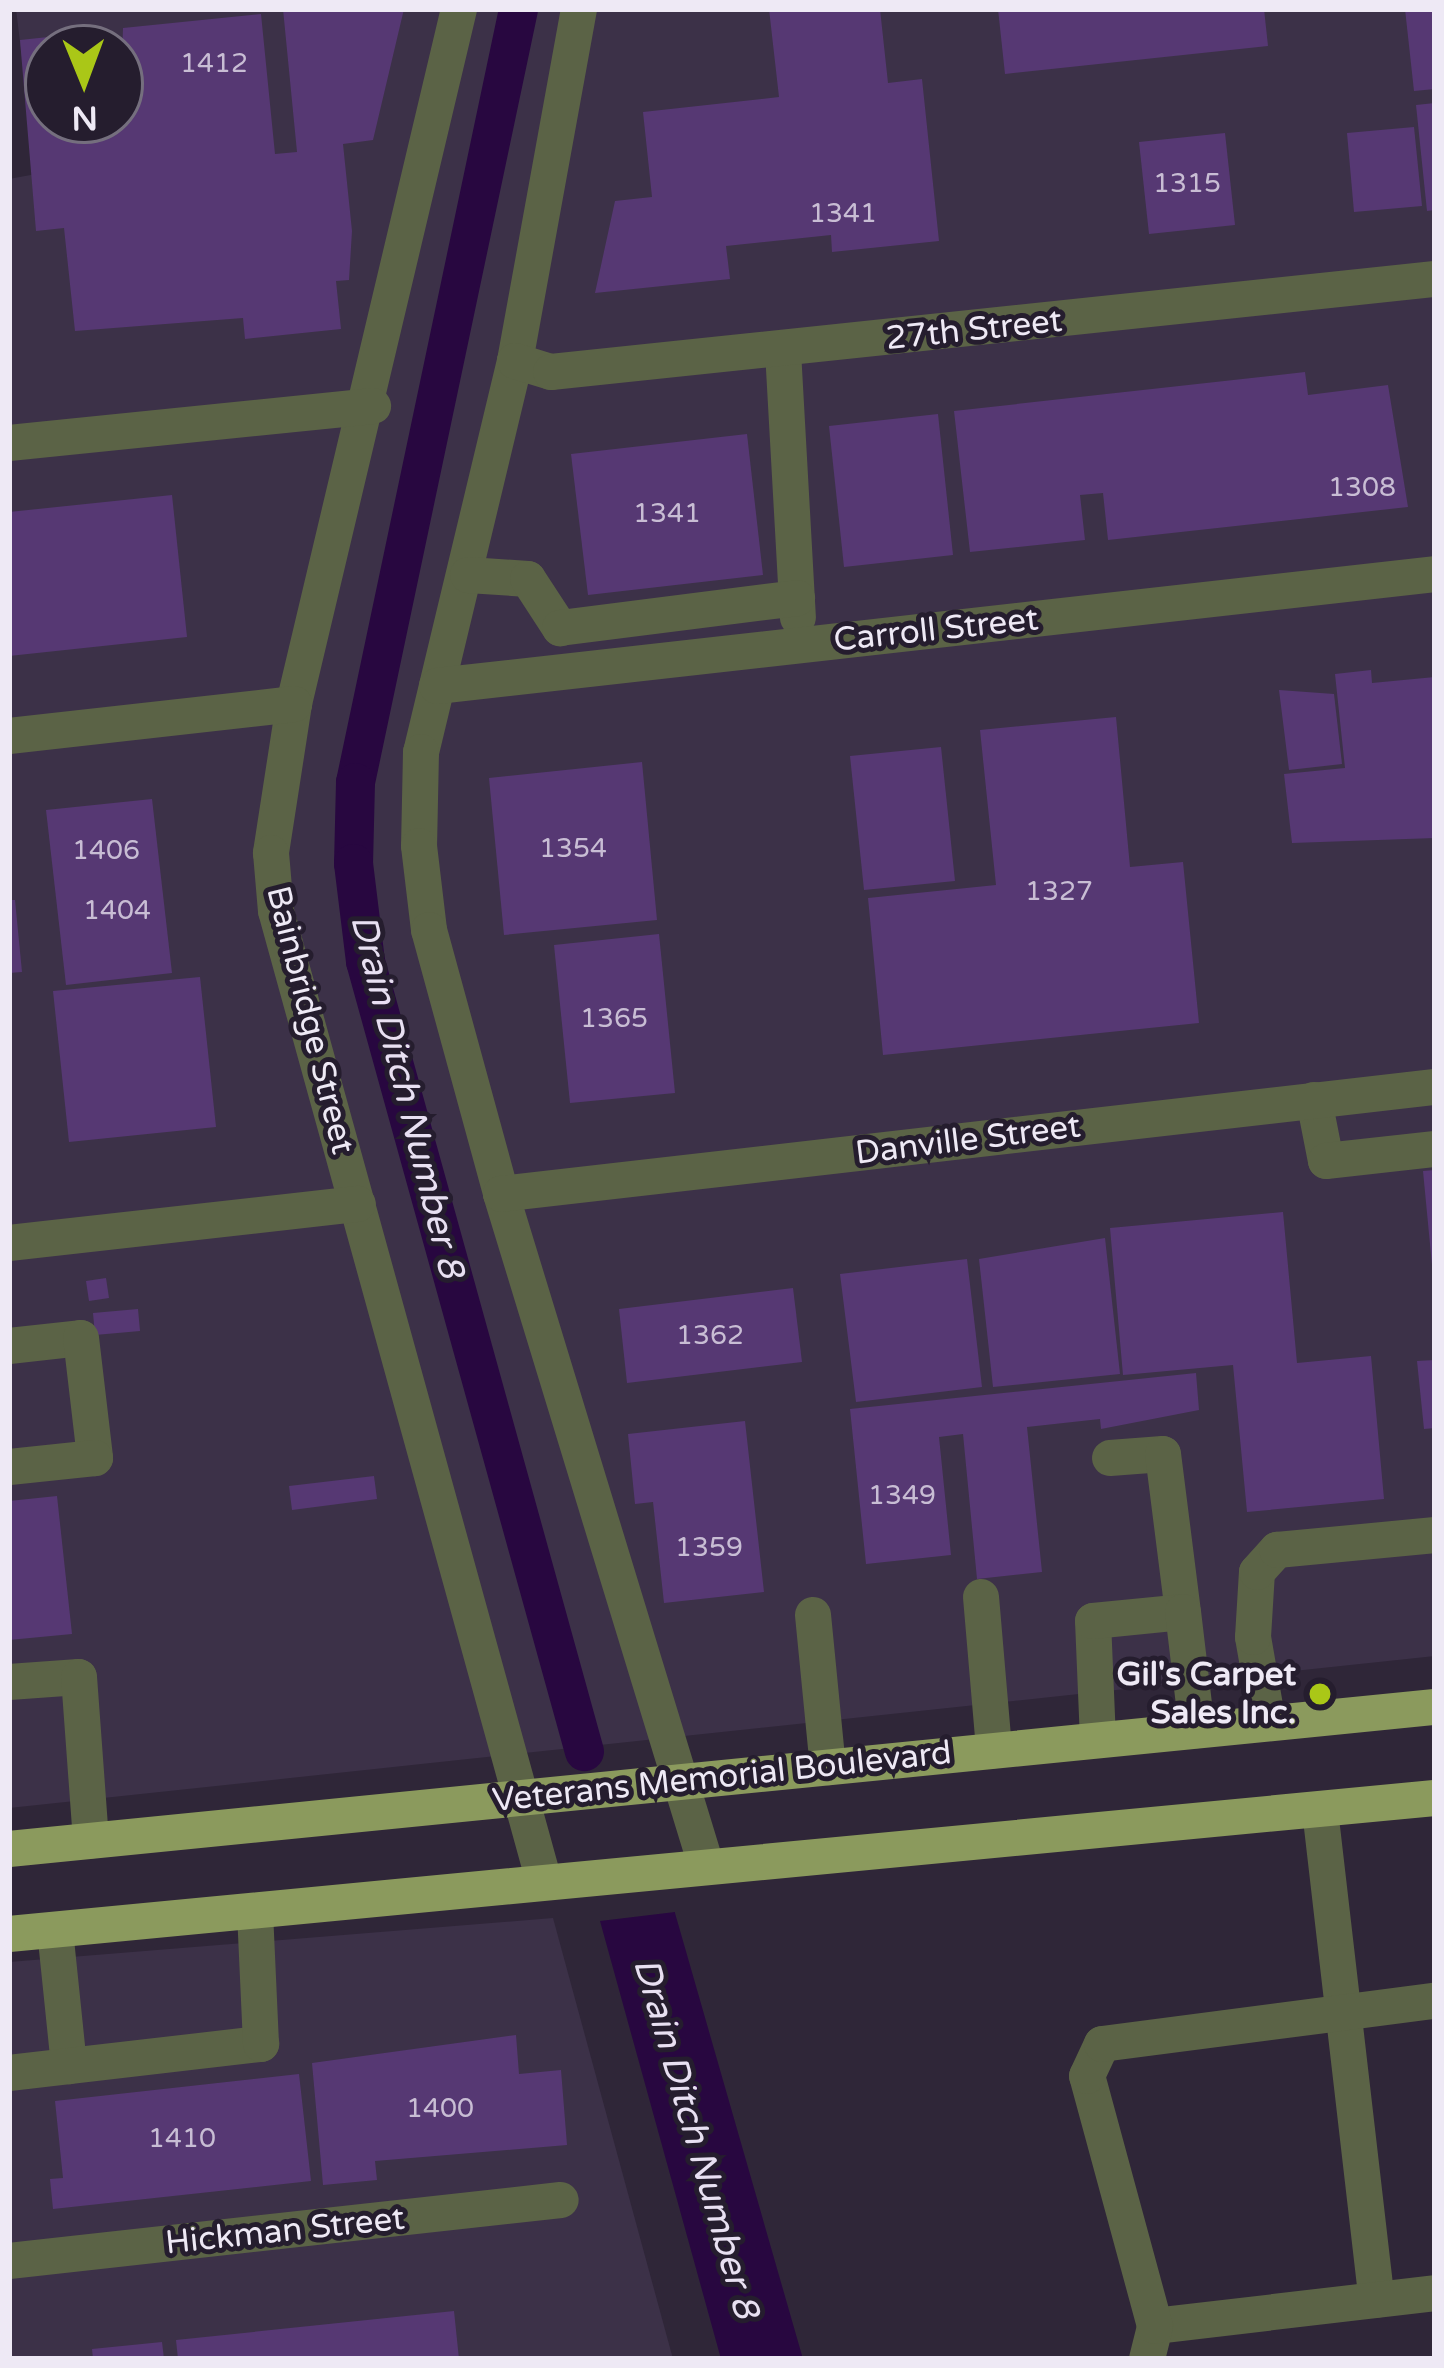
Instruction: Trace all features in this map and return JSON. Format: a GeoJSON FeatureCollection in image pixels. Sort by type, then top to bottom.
{"type":"FeatureCollection","features":[{"type":"Feature","properties":{"kind":"main road","name":"Veterans Memorial Boulevard"},"geometry":{"type":"LineString","coordinates":[[9,1850],[1435,1707]]}},
{"type":"Feature","properties":{"kind":"main road"},"geometry":{"type":"LineString","coordinates":[[9,1934],[1435,1798]]}},
{"type":"Feature","properties":{"kind":"street","name":"Bainbridge Street"},"geometry":{"type":"LineString","coordinates":[[459,9],[373,406],[294,704],[272,854],[276,911],[544,1881]]}},
{"type":"Feature","properties":{"kind":"street"},"geometry":{"type":"LineString","coordinates":[[579,9],[515,361],[421,752],[426,909],[501,1194],[676,1781],[706,1865]]}},
{"type":"Feature","properties":{"kind":"street","name":"27th Street"},"geometry":{"type":"LineString","coordinates":[[515,361],[551,372],[1435,279]]}},
{"type":"Feature","properties":{"kind":"street"},"geometry":{"type":"LineString","coordinates":[[782,351],[799,646]]}},
{"type":"Feature","properties":{"kind":"street"},"geometry":{"type":"LineString","coordinates":[[9,443],[373,406]]}},
{"type":"Feature","properties":{"kind":"street"},"geometry":{"type":"LineString","coordinates":[[467,574],[528,579],[560,628],[797,598]]}},
{"type":"Feature","properties":{"kind":"street","name":"Carroll Street"},"geometry":{"type":"LineString","coordinates":[[437,686],[1435,574]]}},
{"type":"Feature","properties":{"kind":"street"},"geometry":{"type":"LineString","coordinates":[[9,736],[294,704]]}},
{"type":"Feature","properties":{"kind":"street","name":"Danville Street"},"geometry":{"type":"LineString","coordinates":[[501,1194],[1435,1087]]}},
{"type":"Feature","properties":{"kind":"street"},"geometry":{"type":"LineString","coordinates":[[1314,1100],[1327,1161],[1435,1149]]}},
{"type":"Feature","properties":{"kind":"street"},"geometry":{"type":"LineString","coordinates":[[9,1243],[358,1204]]}},
{"type":"Feature","properties":{"kind":"street"},"geometry":{"type":"LineString","coordinates":[[9,1346],[81,1338],[95,1458],[9,1467]]}},
{"type":"Feature","properties":{"kind":"street"},"geometry":{"type":"LineString","coordinates":[[1110,1458],[1163,1454],[1197,1730]]}},
{"type":"Feature","properties":{"kind":"street"},"geometry":{"type":"LineString","coordinates":[[1268,1724],[1253,1636],[1257,1572],[1277,1550],[1435,1534]]}},
{"type":"Feature","properties":{"kind":"street"},"geometry":{"type":"LineString","coordinates":[[981,1598],[994,1750]]}},
{"type":"Feature","properties":{"kind":"street"},"geometry":{"type":"LineString","coordinates":[[1098,1740],[1093,1622],[1183,1612]]}},
{"type":"Feature","properties":{"kind":"street"},"geometry":{"type":"LineString","coordinates":[[813,1615],[828,1767]]}},
{"type":"Feature","properties":{"kind":"street"},"geometry":{"type":"LineString","coordinates":[[9,1682],[79,1677],[91,1841]]}},
{"type":"Feature","properties":{"kind":"street"},"geometry":{"type":"LineString","coordinates":[[1320,1810],[1377,2300]]}},
{"type":"Feature","properties":{"kind":"street"},"geometry":{"type":"LineString","coordinates":[[9,2073],[261,2044],[255,1913]]}},
{"type":"Feature","properties":{"kind":"street"},"geometry":{"type":"LineString","coordinates":[[56,1930],[70,2066]]}},
{"type":"Feature","properties":{"kind":"street"},"geometry":{"type":"LineString","coordinates":[[1435,2001],[1102,2044],[1091,2059],[1151,2342],[1435,2293]]}},
{"type":"Feature","properties":{"kind":"street","name":"Hickman Street"},"geometry":{"type":"LineString","coordinates":[[9,2261],[561,2200]]}},
{"type":"Feature","properties":{"kind":"shaded area"},"geometry":{"type":"Polygon","coordinates":[[[16,9],[1435,9],[1435,1656],[9,1808],[9,179],[36,174],[32,144],[144,144],[144,24],[24,24],[24,75],[16,9]]]}},
{"type":"Feature","properties":{"kind":"shaded area"},"geometry":{"type":"Polygon","coordinates":[[[553,1918],[673,2359],[9,2359],[9,1962],[553,1918]]]}},
{"type":"Feature","properties":{"kind":"water"},"geometry":{"type":"Polygon","coordinates":[[[675,1912],[803,2359],[721,2359],[600,1921],[675,1912]]]}},
{"type":"Feature","properties":{"kind":"building"},"geometry":{"type":"Polygon","coordinates":[[[283,9],[404,9],[373,140],[343,144],[352,231],[349,280],[336,281],[341,329],[245,339],[243,318],[75,331],[64,228],[36,231],[29,144],[144,144],[144,26],[261,14],[275,154],[297,152],[283,9]]]}},
{"type":"Feature","properties":{"kind":"building"},"geometry":{"type":"Polygon","coordinates":[[[769,9],[880,9],[888,83],[922,79],[939,241],[832,252],[831,235],[726,246],[730,279],[595,293],[615,201],[652,197],[643,112],[779,97],[769,9]]]}},
{"type":"Feature","properties":{"kind":"building"},"geometry":{"type":"Polygon","coordinates":[[[998,9],[1264,9],[1268,46],[1005,74],[998,9]]]}},
{"type":"Feature","properties":{"kind":"building"},"geometry":{"type":"Polygon","coordinates":[[[1405,9],[1435,9],[1435,89],[1414,91],[1405,9]]]}},
{"type":"Feature","properties":{"kind":"building"},"geometry":{"type":"Polygon","coordinates":[[[20,40],[24,40],[24,88],[20,40]]]}},
{"type":"Feature","properties":{"kind":"building"},"geometry":{"type":"Polygon","coordinates":[[[1435,103],[1435,210],[1427,211],[1416,105],[1435,103]]]}},
{"type":"Feature","properties":{"kind":"building"},"geometry":{"type":"Polygon","coordinates":[[[1414,127],[1422,206],[1354,212],[1347,133],[1414,127]]]}},
{"type":"Feature","properties":{"kind":"building"},"geometry":{"type":"Polygon","coordinates":[[[1225,133],[1235,225],[1149,234],[1139,142],[1225,133]]]}},
{"type":"Feature","properties":{"kind":"building"},"geometry":{"type":"Polygon","coordinates":[[[1305,372],[1308,395],[1388,385],[1408,507],[1108,540],[1103,493],[1080,495],[1085,540],[970,552],[954,411],[1305,372]]]}},
{"type":"Feature","properties":{"kind":"building"},"geometry":{"type":"Polygon","coordinates":[[[938,414],[953,555],[844,567],[829,426],[938,414]]]}},
{"type":"Feature","properties":{"kind":"building"},"geometry":{"type":"Polygon","coordinates":[[[747,434],[763,575],[588,595],[571,454],[747,434]]]}},
{"type":"Feature","properties":{"kind":"building"},"geometry":{"type":"Polygon","coordinates":[[[172,495],[187,637],[9,656],[9,512],[172,495]]]}},
{"type":"Feature","properties":{"kind":"building"},"geometry":{"type":"Polygon","coordinates":[[[1371,670],[1372,683],[1435,677],[1435,838],[1292,843],[1284,774],[1345,768],[1335,674],[1371,670]]]}},
{"type":"Feature","properties":{"kind":"building"},"geometry":{"type":"Polygon","coordinates":[[[1279,690],[1334,694],[1342,764],[1289,770],[1279,690]]]}},
{"type":"Feature","properties":{"kind":"building"},"geometry":{"type":"Polygon","coordinates":[[[1116,717],[1130,867],[1183,862],[1199,1023],[883,1055],[868,898],[996,885],[980,730],[1116,717]]]}},
{"type":"Feature","properties":{"kind":"building"},"geometry":{"type":"Polygon","coordinates":[[[941,747],[955,881],[864,890],[850,756],[941,747]]]}},
{"type":"Feature","properties":{"kind":"building"},"geometry":{"type":"Polygon","coordinates":[[[642,762],[657,920],[504,935],[489,778],[642,762]]]}},
{"type":"Feature","properties":{"kind":"building"},"geometry":{"type":"Polygon","coordinates":[[[152,799],[172,973],[66,985],[46,810],[152,799]]]}},
{"type":"Feature","properties":{"kind":"building"},"geometry":{"type":"Polygon","coordinates":[[[9,900],[15,900],[22,972],[9,973],[9,900]]]}},
{"type":"Feature","properties":{"kind":"building"},"geometry":{"type":"Polygon","coordinates":[[[659,934],[675,1093],[570,1103],[554,945],[659,934]]]}},
{"type":"Feature","properties":{"kind":"building"},"geometry":{"type":"Polygon","coordinates":[[[200,977],[216,1127],[69,1142],[53,991],[200,977]]]}},
{"type":"Feature","properties":{"kind":"building"},"geometry":{"type":"Polygon","coordinates":[[[1435,1170],[1435,1265],[1432,1265],[1423,1171],[1435,1170]]]}},
{"type":"Feature","properties":{"kind":"building"},"geometry":{"type":"Polygon","coordinates":[[[1283,1212],[1297,1363],[1371,1356],[1384,1499],[1247,1512],[1233,1365],[1123,1375],[1110,1228],[1283,1212]]]}},
{"type":"Feature","properties":{"kind":"building"},"geometry":{"type":"Polygon","coordinates":[[[1105,1238],[1120,1374],[993,1387],[979,1259],[1105,1238]]]}},
{"type":"Feature","properties":{"kind":"building"},"geometry":{"type":"Polygon","coordinates":[[[967,1259],[982,1387],[856,1402],[840,1274],[967,1259]]]}},
{"type":"Feature","properties":{"kind":"building"},"geometry":{"type":"Polygon","coordinates":[[[106,1278],[109,1298],[89,1301],[86,1281],[106,1278]]]}},
{"type":"Feature","properties":{"kind":"building"},"geometry":{"type":"Polygon","coordinates":[[[793,1288],[802,1362],[627,1383],[619,1309],[793,1288]]]}},
{"type":"Feature","properties":{"kind":"building"},"geometry":{"type":"Polygon","coordinates":[[[138,1309],[140,1331],[95,1335],[93,1313],[138,1309]]]}},
{"type":"Feature","properties":{"kind":"building"},"geometry":{"type":"Polygon","coordinates":[[[1435,1360],[1435,1428],[1424,1429],[1417,1361],[1435,1360]]]}},
{"type":"Feature","properties":{"kind":"building"},"geometry":{"type":"Polygon","coordinates":[[[1196,1373],[1199,1410],[1101,1429],[1100,1419],[1027,1427],[1042,1572],[977,1579],[963,1434],[939,1437],[951,1555],[866,1564],[850,1409],[1196,1373]]]}},
{"type":"Feature","properties":{"kind":"building"},"geometry":{"type":"Polygon","coordinates":[[[745,1421],[764,1592],[664,1603],[653,1502],[635,1504],[628,1434],[745,1421]]]}},
{"type":"Feature","properties":{"kind":"building"},"geometry":{"type":"Polygon","coordinates":[[[374,1476],[377,1499],[292,1510],[289,1486],[374,1476]]]}},
{"type":"Feature","properties":{"kind":"building"},"geometry":{"type":"Polygon","coordinates":[[[57,1496],[72,1634],[9,1640],[9,1501],[57,1496]]]}},
{"type":"Feature","properties":{"kind":"building"},"geometry":{"type":"Polygon","coordinates":[[[516,2035],[519,2074],[561,2070],[567,2145],[375,2161],[377,2180],[323,2185],[312,2063],[516,2035]]]}},
{"type":"Feature","properties":{"kind":"building"},"geometry":{"type":"Polygon","coordinates":[[[299,2074],[311,2181],[53,2209],[50,2179],[63,2178],[55,2101],[299,2074]]]}},
{"type":"Feature","properties":{"kind":"building"},"geometry":{"type":"Polygon","coordinates":[[[454,2311],[459,2359],[178,2359],[176,2340],[454,2311]]]}},
{"type":"Feature","properties":{"kind":"building"},"geometry":{"type":"Polygon","coordinates":[[[162,2342],[164,2359],[93,2359],[92,2349],[162,2342]]]}},
{"type":"Feature","properties":{"kind":"waterway","name":"Drain Ditch Number 8"},"geometry":{"type":"LineString","coordinates":[[518,9],[355,782],[353,863],[365,961],[584,1751]]}},
{"type":"Feature","properties":{"kind":"place","name":"Gil's Carpet Sales Inc."},"geometry":{"type":"Point","coordinates":[1320,1694]}}]}
